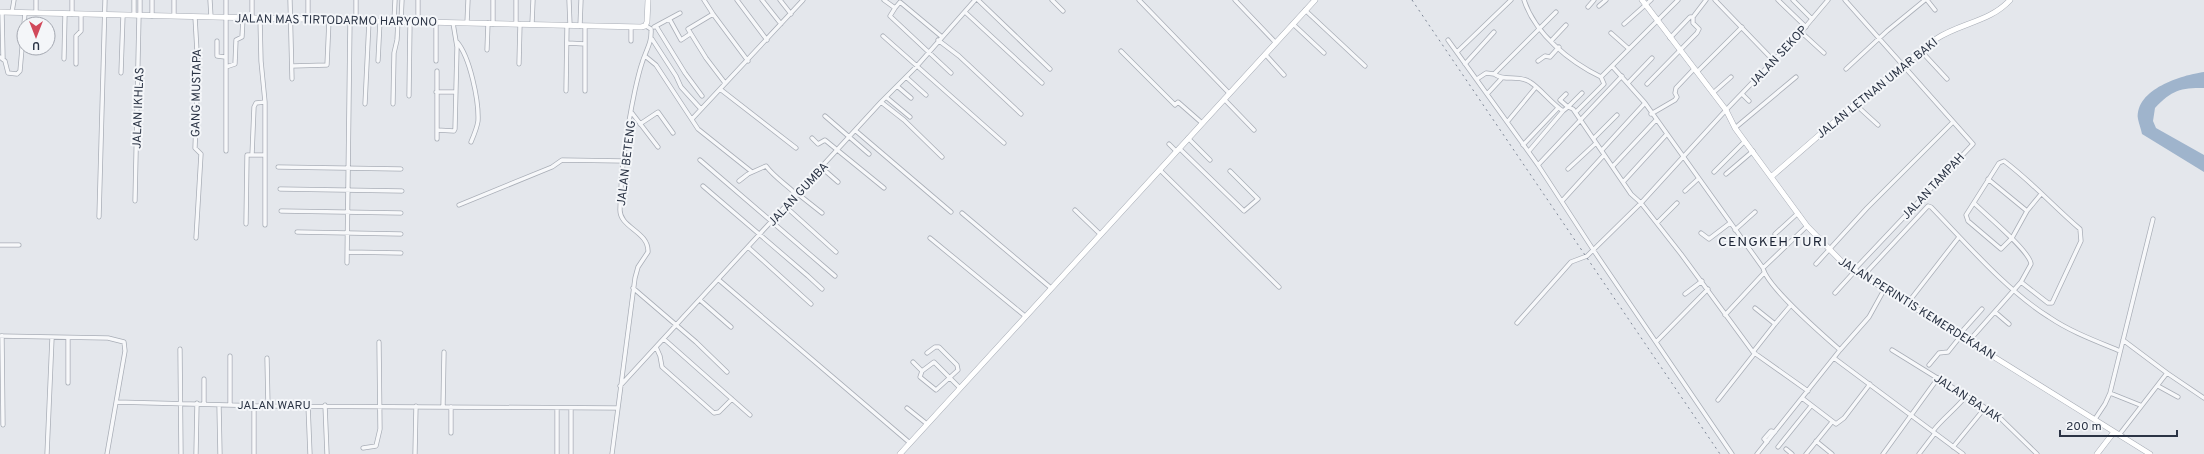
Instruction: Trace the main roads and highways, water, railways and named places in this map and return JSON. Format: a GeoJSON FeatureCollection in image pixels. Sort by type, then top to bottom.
{"type":"FeatureCollection","features":[{"type":"Feature","properties":{"kind":"water"},"geometry":{"type":"Polygon","coordinates":[[[2204,72],[2204,88],[2177,91],[2166,97],[2155,108],[2153,121],[2156,128],[2204,155],[2204,172],[2142,134],[2138,119],[2139,108],[2144,99],[2152,92],[2173,80],[2204,72]]]}},
{"type":"Feature","properties":{"kind":"railway"},"geometry":{"type":"LineString","coordinates":[[1412,0],[1720,454]]}},
{"type":"Feature","properties":{"kind":"district","name":"CENGKEH TURI"},"geometry":{"type":"Point","coordinates":[1773,241]}}]}
